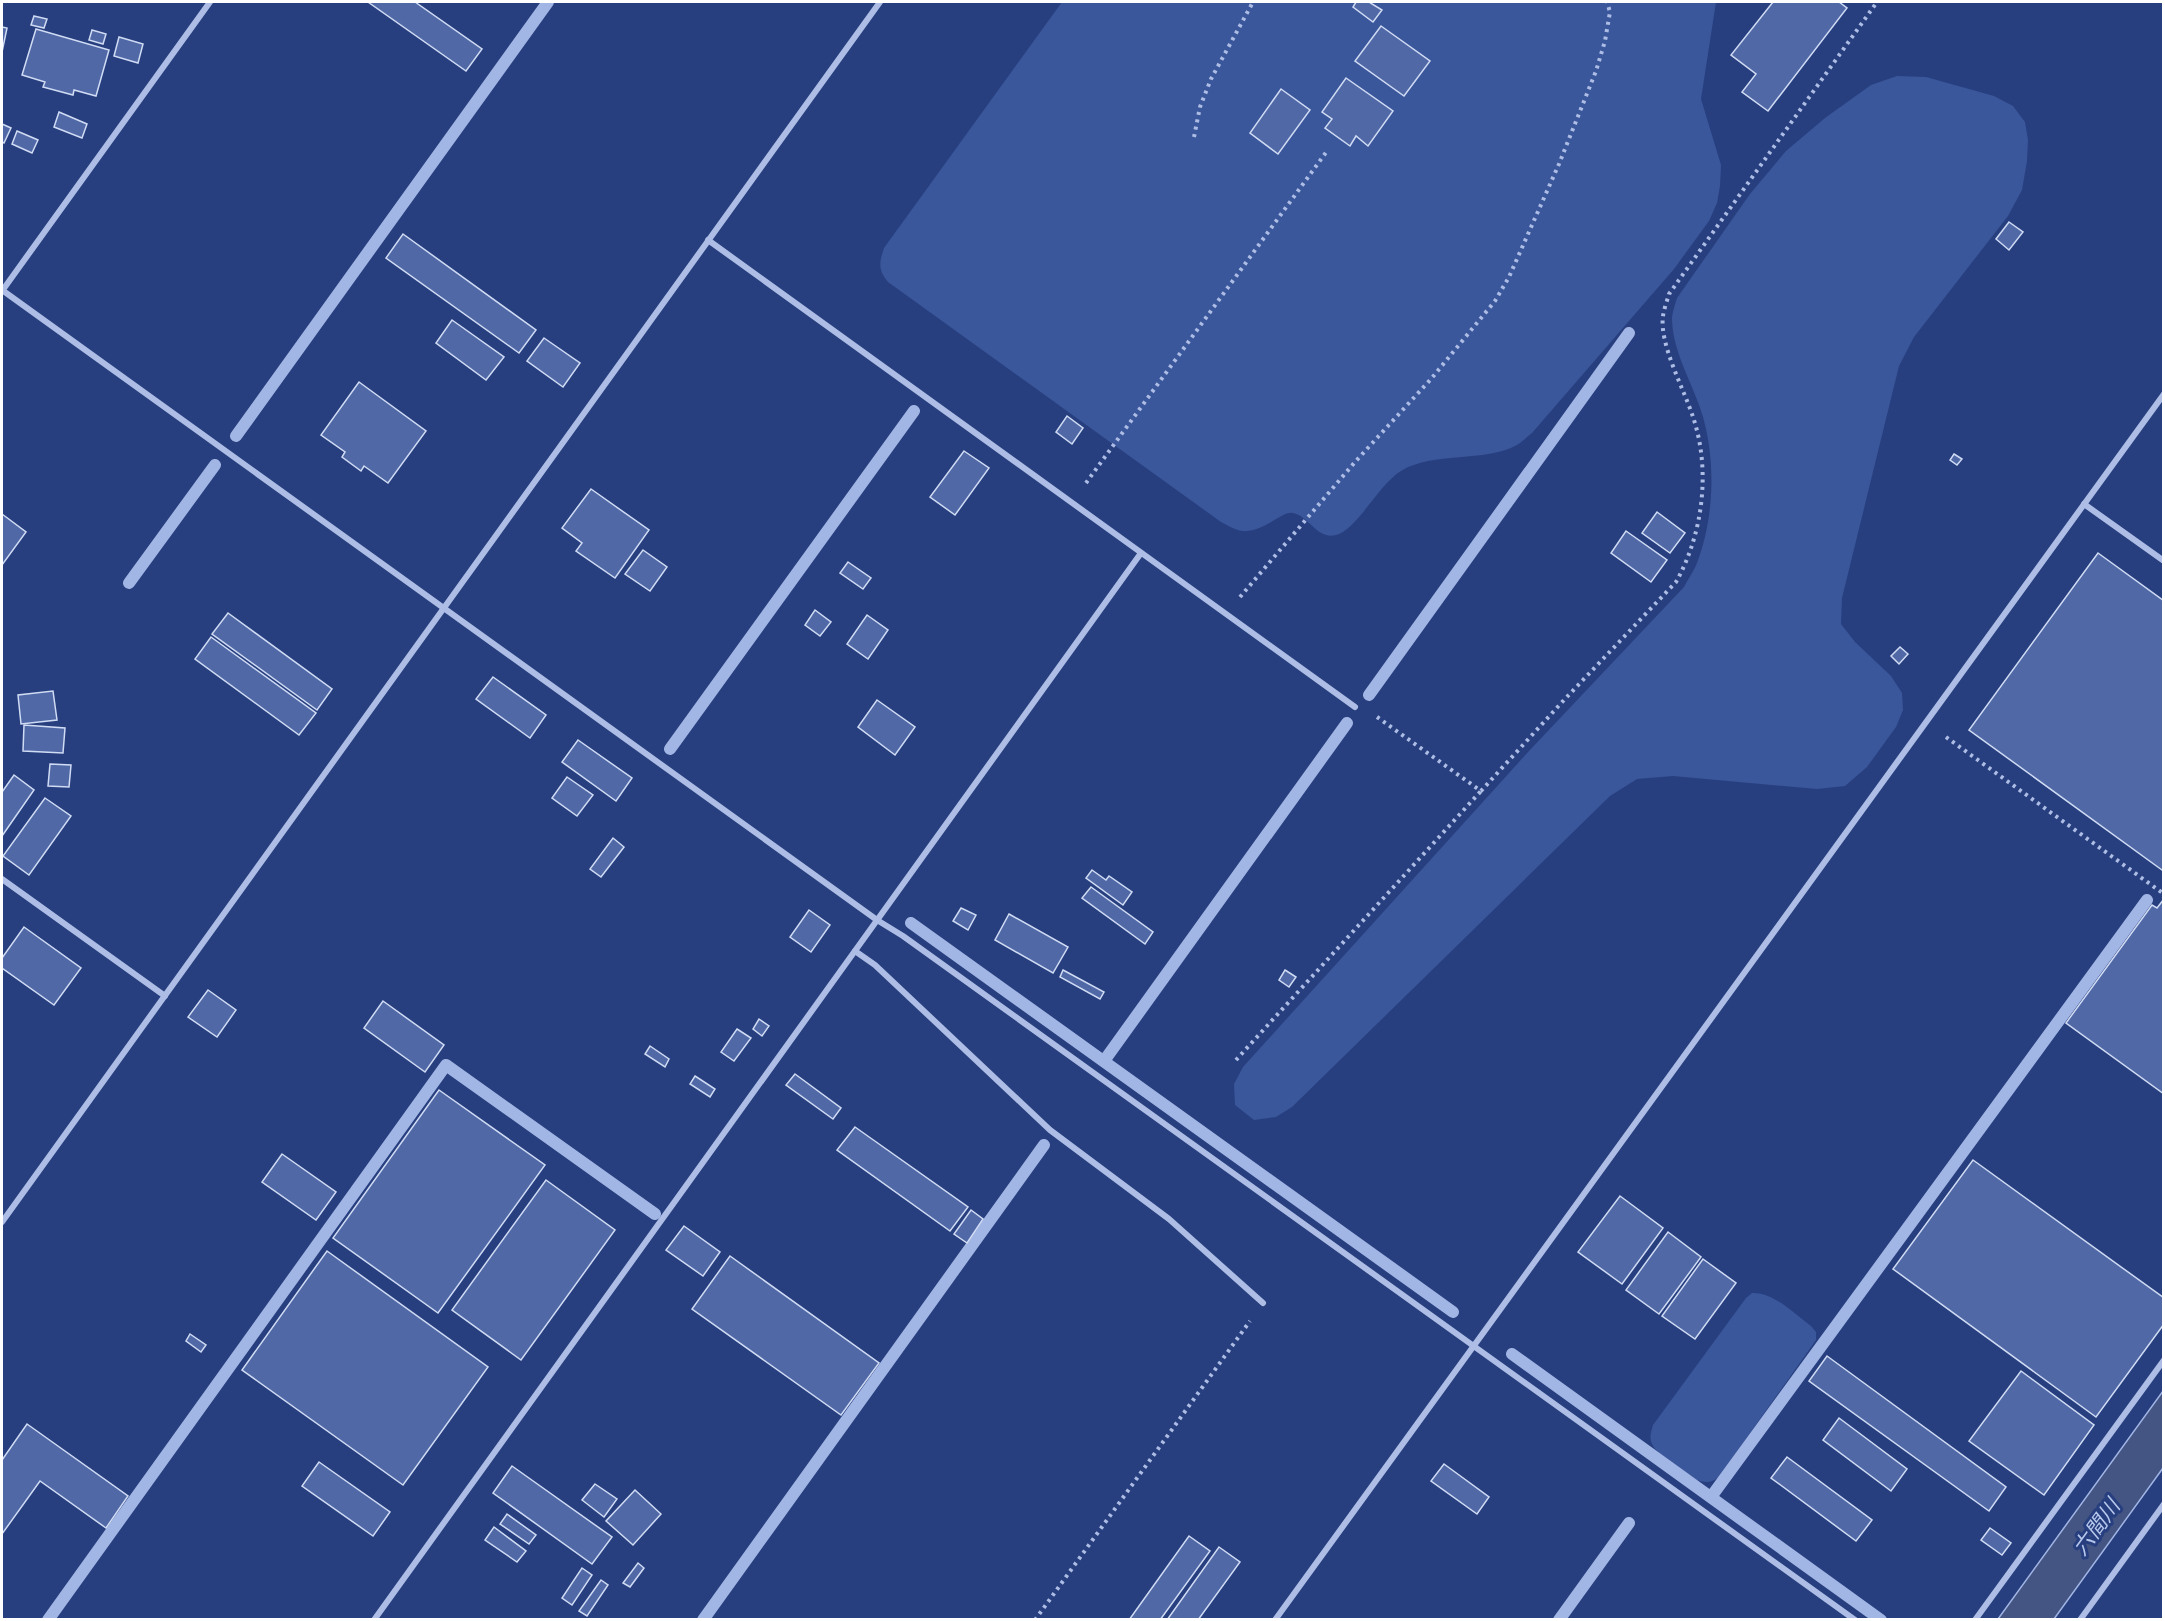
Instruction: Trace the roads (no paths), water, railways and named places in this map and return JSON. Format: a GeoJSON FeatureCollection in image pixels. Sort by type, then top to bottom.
{"type":"FeatureCollection","features":[{"type":"Feature","properties":{"kind":"street"},"geometry":{"type":"LineString","coordinates":[[210,2],[2,291],[1855,1620]]}},
{"type":"Feature","properties":{"kind":"street"},"geometry":{"type":"LineString","coordinates":[[2,1222],[880,2]]}},
{"type":"Feature","properties":{"kind":"street"},"geometry":{"type":"LineString","coordinates":[[708,240],[1355,707]]}},
{"type":"Feature","properties":{"kind":"street"},"geometry":{"type":"LineString","coordinates":[[1275,1620],[2163,394]]}},
{"type":"Feature","properties":{"kind":"street"},"geometry":{"type":"LineString","coordinates":[[2084,504],[2163,561]]}},
{"type":"Feature","properties":{"kind":"street"},"geometry":{"type":"LineString","coordinates":[[374,1620],[1141,553]]}},
{"type":"Feature","properties":{"kind":"street"},"geometry":{"type":"LineString","coordinates":[[2,879],[165,996]]}},
{"type":"Feature","properties":{"kind":"street"},"geometry":{"type":"LineString","coordinates":[[855,951],[875,965],[1050,1130],[1169,1219],[1263,1303]]}},
{"type":"Feature","properties":{"kind":"street"},"geometry":{"type":"LineString","coordinates":[[1975,1620],[2163,1360]]}},
{"type":"Feature","properties":{"kind":"street"},"geometry":{"type":"LineString","coordinates":[[2080,1620],[2163,1504]]}},
{"type":"Feature","properties":{"kind":"water","name":"六間川"},"geometry":{"type":"Polygon","coordinates":[[[2163,1391],[2163,1468],[2054,1619],[1998,1619],[2163,1391]]]}},
{"type":"Feature","properties":{"kind":"waterway"},"geometry":{"type":"LineString","coordinates":[[236,436],[548,2]]}},
{"type":"Feature","properties":{"kind":"waterway"},"geometry":{"type":"LineString","coordinates":[[1369,695],[1629,333]]}},
{"type":"Feature","properties":{"kind":"waterway"},"geometry":{"type":"LineString","coordinates":[[670,749],[914,411]]}},
{"type":"Feature","properties":{"kind":"waterway"},"geometry":{"type":"LineString","coordinates":[[129,583],[215,465]]}},
{"type":"Feature","properties":{"kind":"waterway"},"geometry":{"type":"LineString","coordinates":[[1104,1061],[1347,723]]}},
{"type":"Feature","properties":{"kind":"waterway"},"geometry":{"type":"LineString","coordinates":[[1711,1497],[2147,900]]}},
{"type":"Feature","properties":{"kind":"waterway"},"geometry":{"type":"LineString","coordinates":[[911,923],[1453,1312]]}},
{"type":"Feature","properties":{"kind":"waterway"},"geometry":{"type":"LineString","coordinates":[[48,1620],[446,1065],[655,1214]]}},
{"type":"Feature","properties":{"kind":"waterway"},"geometry":{"type":"LineString","coordinates":[[703,1620],[1044,1145]]}},
{"type":"Feature","properties":{"kind":"waterway"},"geometry":{"type":"LineString","coordinates":[[1512,1354],[1881,1620]]}},
{"type":"Feature","properties":{"kind":"waterway"},"geometry":{"type":"LineString","coordinates":[[1559,1620],[1629,1523]]}}]}
